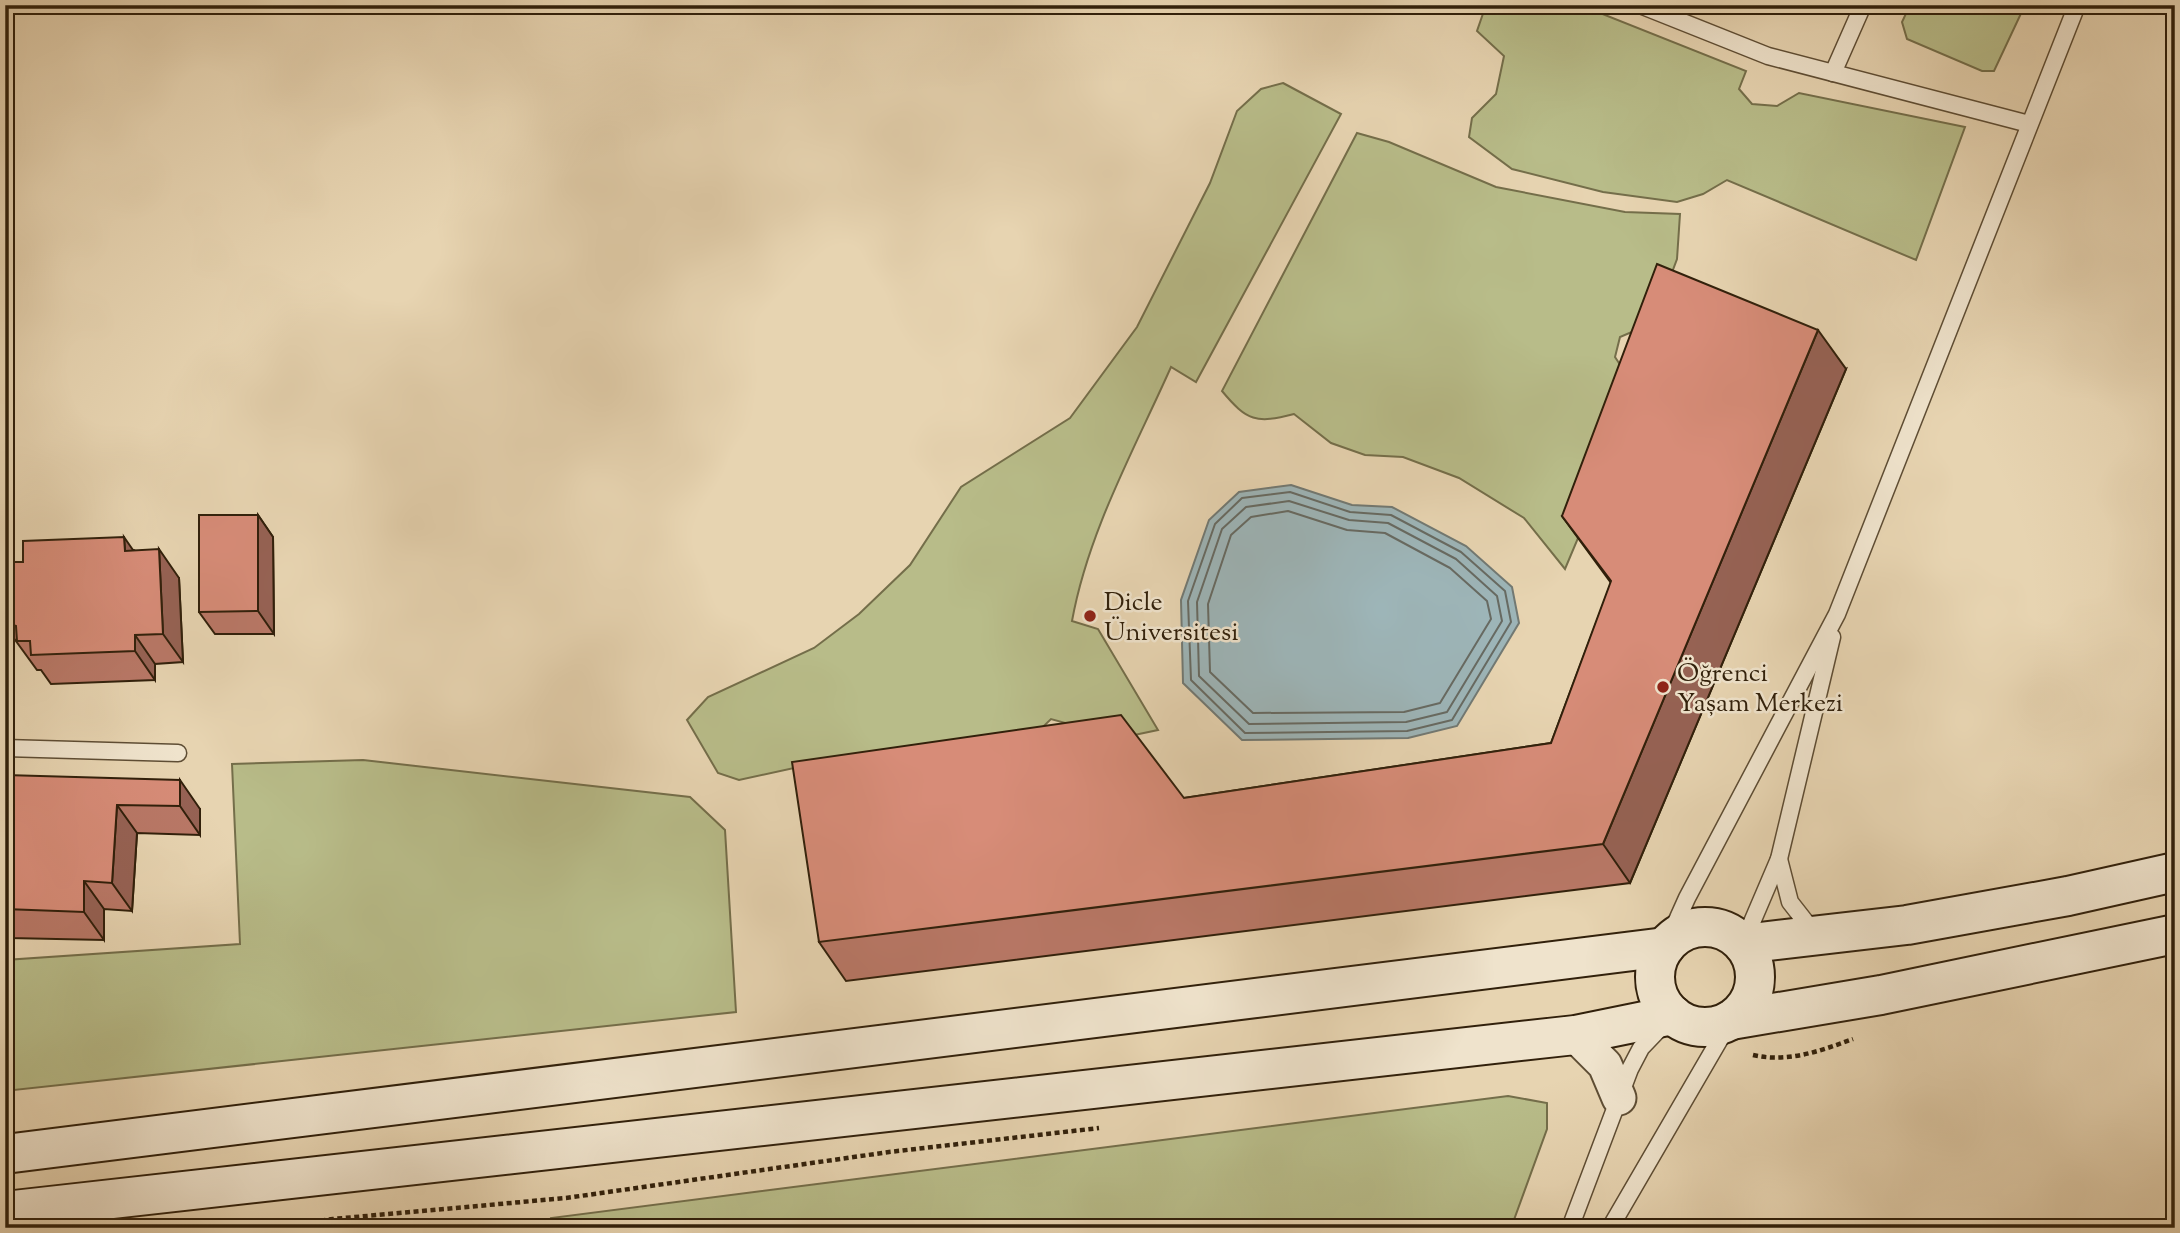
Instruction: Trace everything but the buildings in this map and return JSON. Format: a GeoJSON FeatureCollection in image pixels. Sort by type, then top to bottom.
{"type":"FeatureCollection","features":[{"type":"Feature","properties":{"kind":"street"},"geometry":{"type":"LineString","coordinates":[[1743,944],[1920,922],[2068,896],[2175,872]]}},
{"type":"Feature","properties":{"kind":"street"},"geometry":{"type":"LineString","coordinates":[[1731,1020],[1742,1011],[1754,985],[1751,956],[1743,944],[1725,931],[1703,927],[1675,937],[1658,958],[1658,995],[1673,1015],[1701,1027],[1881,995],[2175,934]]}},
{"type":"Feature","properties":{"kind":"street"},"geometry":{"type":"LineString","coordinates":[[5,1154],[1665,947]]}},
{"type":"Feature","properties":{"kind":"street"},"geometry":{"type":"LineString","coordinates":[[5,1211],[1575,1035],[1673,1015]]}},
{"type":"Feature","properties":{"kind":"street"},"geometry":{"type":"LineString","coordinates":[[1575,1035],[1605,1065],[1619,1098]]}},
{"type":"Feature","properties":{"kind":"lane"},"geometry":{"type":"LineString","coordinates":[[1640,5],[1768,56],[2029,124]]}},
{"type":"Feature","properties":{"kind":"lane"},"geometry":{"type":"LineString","coordinates":[[1833,73],[1863,5]]}},
{"type":"Feature","properties":{"kind":"lane"},"geometry":{"type":"LineString","coordinates":[[1665,947],[1687,898],[1837,614],[2077,5]]}},
{"type":"Feature","properties":{"kind":"lane"},"geometry":{"type":"LineString","coordinates":[[1743,944],[1779,859],[1837,614]]}},
{"type":"Feature","properties":{"kind":"lane"},"geometry":{"type":"LineString","coordinates":[[5,748],[178,753]]}},
{"type":"Feature","properties":{"kind":"lane"},"geometry":{"type":"LineString","coordinates":[[1779,859],[1790,902],[1815,933]]}},
{"type":"Feature","properties":{"kind":"lane"},"geometry":{"type":"LineString","coordinates":[[1570,1228],[1619,1098],[1641,1048],[1673,1015]]}},
{"type":"Feature","properties":{"kind":"lane"},"geometry":{"type":"LineString","coordinates":[[1610,1228],[1731,1020]]}},
{"type":"Feature","properties":{"kind":"green space"},"geometry":{"type":"Polygon","coordinates":[[[1486,5],[1580,5],[1746,71],[1739,89],[1752,104],[1777,106],[1799,93],[1965,127],[1916,260],[1727,180],[1703,194],[1677,202],[1603,192],[1512,169],[1469,137],[1472,118],[1496,94],[1504,56],[1477,31],[1486,5]]]}},
{"type":"Feature","properties":{"kind":"green space"},"geometry":{"type":"Polygon","coordinates":[[[1910,5],[2025,5],[1994,71],[1982,71],[1907,39],[1902,22],[1910,5]]]}},
{"type":"Feature","properties":{"kind":"green space"},"geometry":{"type":"Polygon","coordinates":[[[1283,83],[1341,114],[1196,382],[1171,367],[1101,523],[1079,588],[1072,621],[1098,629],[1158,730],[1087,745],[1073,725],[1051,719],[1022,747],[826,761],[739,780],[718,773],[687,720],[708,697],[814,648],[859,614],[910,565],[961,487],[1070,418],[1137,327],[1210,183],[1237,111],[1261,89],[1283,83]]]}},
{"type":"Feature","properties":{"kind":"green space"},"geometry":{"type":"Polygon","coordinates":[[[1357,133],[1389,142],[1496,187],[1625,212],[1680,214],[1677,259],[1653,323],[1620,337],[1615,357],[1639,393],[1565,569],[1524,518],[1459,478],[1403,457],[1365,455],[1331,443],[1294,414],[1270,419],[1253,418],[1238,409],[1222,391],[1357,133]]]}},
{"type":"Feature","properties":{"kind":"green space"},"geometry":{"type":"Polygon","coordinates":[[[363,760],[690,797],[725,830],[736,1012],[5,1091],[5,960],[240,944],[232,764],[363,760]]]}},
{"type":"Feature","properties":{"kind":"green space"},"geometry":{"type":"Polygon","coordinates":[[[1508,1096],[1547,1103],[1547,1129],[1511,1228],[552,1228],[551,1218],[1508,1096]]]}},
{"type":"Feature","properties":{"kind":"water"},"geometry":{"type":"Polygon","coordinates":[[[1291,485],[1352,505],[1392,507],[1466,546],[1512,587],[1519,623],[1457,726],[1408,738],[1242,740],[1183,683],[1181,600],[1209,520],[1239,492],[1291,485]]]}},
{"type":"Feature","properties":{"kind":"place","name":"Dicle Üniversitesi"},"geometry":{"type":"Point","coordinates":[1090,616]}},
{"type":"Feature","properties":{"kind":"place","name":"Öğrenci Yaşam Merkezi"},"geometry":{"type":"Point","coordinates":[1663,687]}}]}
